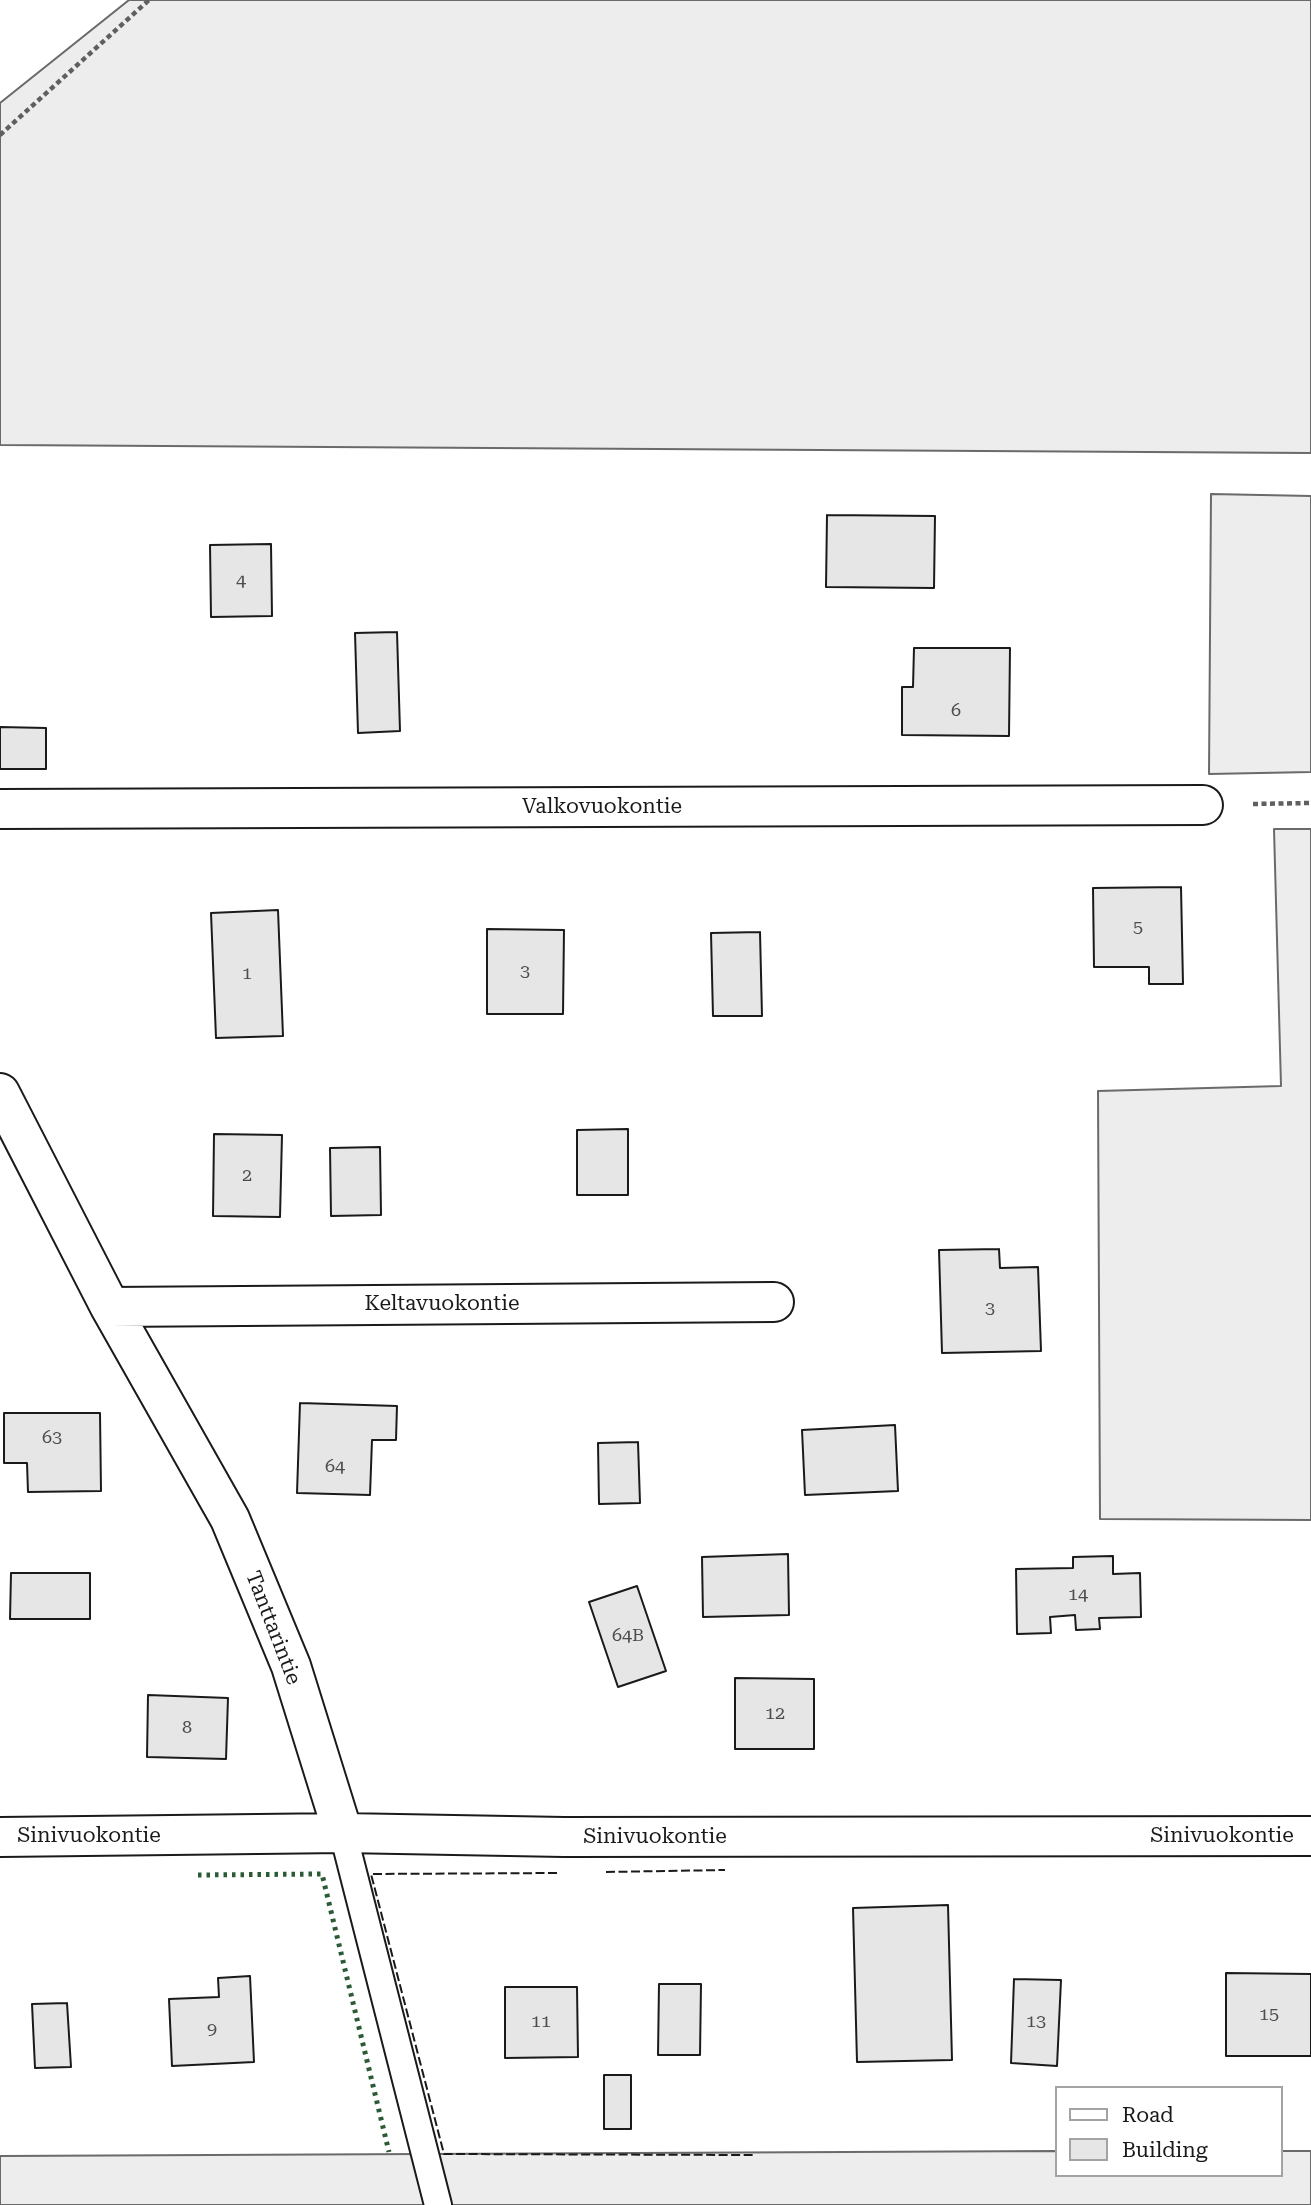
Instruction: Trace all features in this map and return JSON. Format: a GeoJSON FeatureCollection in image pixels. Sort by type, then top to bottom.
{"type":"FeatureCollection","features":[{"type":"Feature","properties":{"kind":"street","name":"Valkovuokontie"},"geometry":{"type":"LineString","coordinates":[[0,808],[1203,805]]}},
{"type":"Feature","properties":{"kind":"street","name":"Tanttarintie"},"geometry":{"type":"LineString","coordinates":[[0,1093],[110,1307],[230,1519],[291,1666],[343,1833]]}},
{"type":"Feature","properties":{"kind":"street","name":"Keltavuokontie"},"geometry":{"type":"LineString","coordinates":[[110,1307],[774,1302]]}},
{"type":"Feature","properties":{"kind":"street","name":"Sinivuokontie"},"geometry":{"type":"LineString","coordinates":[[0,1837],[343,1833],[564,1837],[1311,1836]]}},
{"type":"Feature","properties":{"kind":"lane","name":"Tanttarintie"},"geometry":{"type":"LineString","coordinates":[[343,1833],[438,2205]]}},
{"type":"Feature","properties":{"kind":"path"},"geometry":{"type":"LineString","coordinates":[[0,135],[149,0]]}},
{"type":"Feature","properties":{"kind":"path"},"geometry":{"type":"LineString","coordinates":[[1203,805],[1311,803]]}},
{"type":"Feature","properties":{"kind":"shaded area"},"geometry":{"type":"Polygon","coordinates":[[[129,0],[1311,0],[1311,453],[0,445],[0,103],[129,0]]]}},
{"type":"Feature","properties":{"kind":"shaded area"},"geometry":{"type":"Polygon","coordinates":[[[1211,494],[1311,496],[1311,772],[1209,774],[1211,494]]]}},
{"type":"Feature","properties":{"kind":"shaded area"},"geometry":{"type":"Polygon","coordinates":[[[1274,829],[1311,829],[1311,1520],[1100,1519],[1098,1091],[1281,1086],[1274,829]]]}},
{"type":"Feature","properties":{"kind":"shaded area"},"geometry":{"type":"Polygon","coordinates":[[[1056,2151],[1056,2177],[1283,2177],[1283,2151],[1311,2151],[1311,2205],[0,2205],[0,2156],[1056,2151]]]}},
{"type":"Feature","properties":{"kind":"building"},"geometry":{"type":"Polygon","coordinates":[[[827,515],[935,516],[934,588],[826,587],[827,515]]]}},
{"type":"Feature","properties":{"kind":"building"},"geometry":{"type":"Polygon","coordinates":[[[271,544],[272,616],[211,617],[210,545],[271,544]]]}},
{"type":"Feature","properties":{"kind":"building"},"geometry":{"type":"Polygon","coordinates":[[[397,632],[400,731],[358,733],[355,633],[397,632]]]}},
{"type":"Feature","properties":{"kind":"building"},"geometry":{"type":"Polygon","coordinates":[[[914,648],[1010,648],[1009,736],[902,735],[902,687],[913,687],[914,648]]]}},
{"type":"Feature","properties":{"kind":"building"},"geometry":{"type":"Polygon","coordinates":[[[0,727],[46,728],[46,769],[0,769],[0,727]]]}},
{"type":"Feature","properties":{"kind":"building"},"geometry":{"type":"Polygon","coordinates":[[[1181,887],[1183,984],[1149,984],[1149,967],[1094,967],[1093,888],[1181,887]]]}},
{"type":"Feature","properties":{"kind":"building"},"geometry":{"type":"Polygon","coordinates":[[[278,910],[283,1036],[216,1038],[211,913],[278,910]]]}},
{"type":"Feature","properties":{"kind":"building"},"geometry":{"type":"Polygon","coordinates":[[[487,929],[564,930],[563,1014],[487,1014],[487,929]]]}},
{"type":"Feature","properties":{"kind":"building"},"geometry":{"type":"Polygon","coordinates":[[[760,932],[762,1016],[713,1016],[711,933],[760,932]]]}},
{"type":"Feature","properties":{"kind":"building"},"geometry":{"type":"Polygon","coordinates":[[[628,1129],[628,1195],[577,1195],[577,1130],[628,1129]]]}},
{"type":"Feature","properties":{"kind":"building"},"geometry":{"type":"Polygon","coordinates":[[[214,1134],[282,1135],[280,1217],[213,1216],[214,1134]]]}},
{"type":"Feature","properties":{"kind":"building"},"geometry":{"type":"Polygon","coordinates":[[[380,1147],[381,1215],[331,1216],[330,1148],[380,1147]]]}},
{"type":"Feature","properties":{"kind":"building"},"geometry":{"type":"Polygon","coordinates":[[[999,1249],[1000,1268],[1038,1267],[1041,1351],[942,1353],[939,1250],[999,1249]]]}},
{"type":"Feature","properties":{"kind":"building"},"geometry":{"type":"Polygon","coordinates":[[[300,1403],[397,1406],[396,1440],[372,1440],[370,1495],[297,1493],[300,1403]]]}},
{"type":"Feature","properties":{"kind":"building"},"geometry":{"type":"Polygon","coordinates":[[[4,1413],[100,1413],[101,1491],[28,1492],[27,1463],[4,1463],[4,1413]]]}},
{"type":"Feature","properties":{"kind":"building"},"geometry":{"type":"Polygon","coordinates":[[[895,1425],[898,1491],[805,1495],[802,1430],[895,1425]]]}},
{"type":"Feature","properties":{"kind":"building"},"geometry":{"type":"Polygon","coordinates":[[[638,1442],[640,1503],[599,1504],[598,1443],[638,1442]]]}},
{"type":"Feature","properties":{"kind":"building"},"geometry":{"type":"Polygon","coordinates":[[[788,1554],[789,1615],[703,1617],[702,1557],[788,1554]]]}},
{"type":"Feature","properties":{"kind":"building"},"geometry":{"type":"Polygon","coordinates":[[[1113,1556],[1113,1574],[1140,1573],[1141,1617],[1099,1618],[1100,1629],[1076,1630],[1075,1615],[1050,1617],[1051,1633],[1017,1634],[1016,1569],[1073,1568],[1073,1557],[1113,1556]]]}},
{"type":"Feature","properties":{"kind":"building"},"geometry":{"type":"Polygon","coordinates":[[[11,1573],[90,1573],[90,1619],[10,1619],[11,1573]]]}},
{"type":"Feature","properties":{"kind":"building"},"geometry":{"type":"Polygon","coordinates":[[[637,1586],[666,1671],[618,1687],[589,1602],[637,1586]]]}},
{"type":"Feature","properties":{"kind":"building"},"geometry":{"type":"Polygon","coordinates":[[[735,1678],[814,1679],[814,1749],[735,1749],[735,1678]]]}},
{"type":"Feature","properties":{"kind":"building"},"geometry":{"type":"Polygon","coordinates":[[[148,1695],[228,1698],[226,1759],[147,1757],[148,1695]]]}},
{"type":"Feature","properties":{"kind":"building"},"geometry":{"type":"Polygon","coordinates":[[[948,1905],[952,2060],[857,2062],[853,1908],[948,1905]]]}},
{"type":"Feature","properties":{"kind":"building"},"geometry":{"type":"Polygon","coordinates":[[[1226,1973],[1311,1974],[1311,2056],[1226,2056],[1226,1973]]]}},
{"type":"Feature","properties":{"kind":"building"},"geometry":{"type":"Polygon","coordinates":[[[250,1976],[254,2062],[172,2066],[169,1999],[219,1997],[218,1978],[250,1976]]]}},
{"type":"Feature","properties":{"kind":"building"},"geometry":{"type":"Polygon","coordinates":[[[1014,1979],[1061,1980],[1057,2066],[1011,2063],[1014,1979]]]}},
{"type":"Feature","properties":{"kind":"building"},"geometry":{"type":"Polygon","coordinates":[[[659,1984],[701,1984],[700,2055],[658,2055],[659,1984]]]}},
{"type":"Feature","properties":{"kind":"building"},"geometry":{"type":"Polygon","coordinates":[[[505,1987],[577,1987],[578,2057],[505,2058],[505,1987]]]}},
{"type":"Feature","properties":{"kind":"building"},"geometry":{"type":"Polygon","coordinates":[[[67,2003],[71,2067],[35,2068],[32,2004],[67,2003]]]}},
{"type":"Feature","properties":{"kind":"building"},"geometry":{"type":"Polygon","coordinates":[[[604,2075],[631,2075],[631,2129],[604,2129],[604,2075]]]}},
{"type":"Feature","properties":{"kind":"hedge"},"geometry":{"type":"LineString","coordinates":[[198,1875],[322,1874],[389,2152]]}},
{"type":"Feature","properties":{"kind":"fence"},"geometry":{"type":"LineString","coordinates":[[606,1872],[725,1870]]}},
{"type":"Feature","properties":{"kind":"fence"},"geometry":{"type":"LineString","coordinates":[[557,1873],[371,1874],[444,2154],[753,2155]]}}]}
